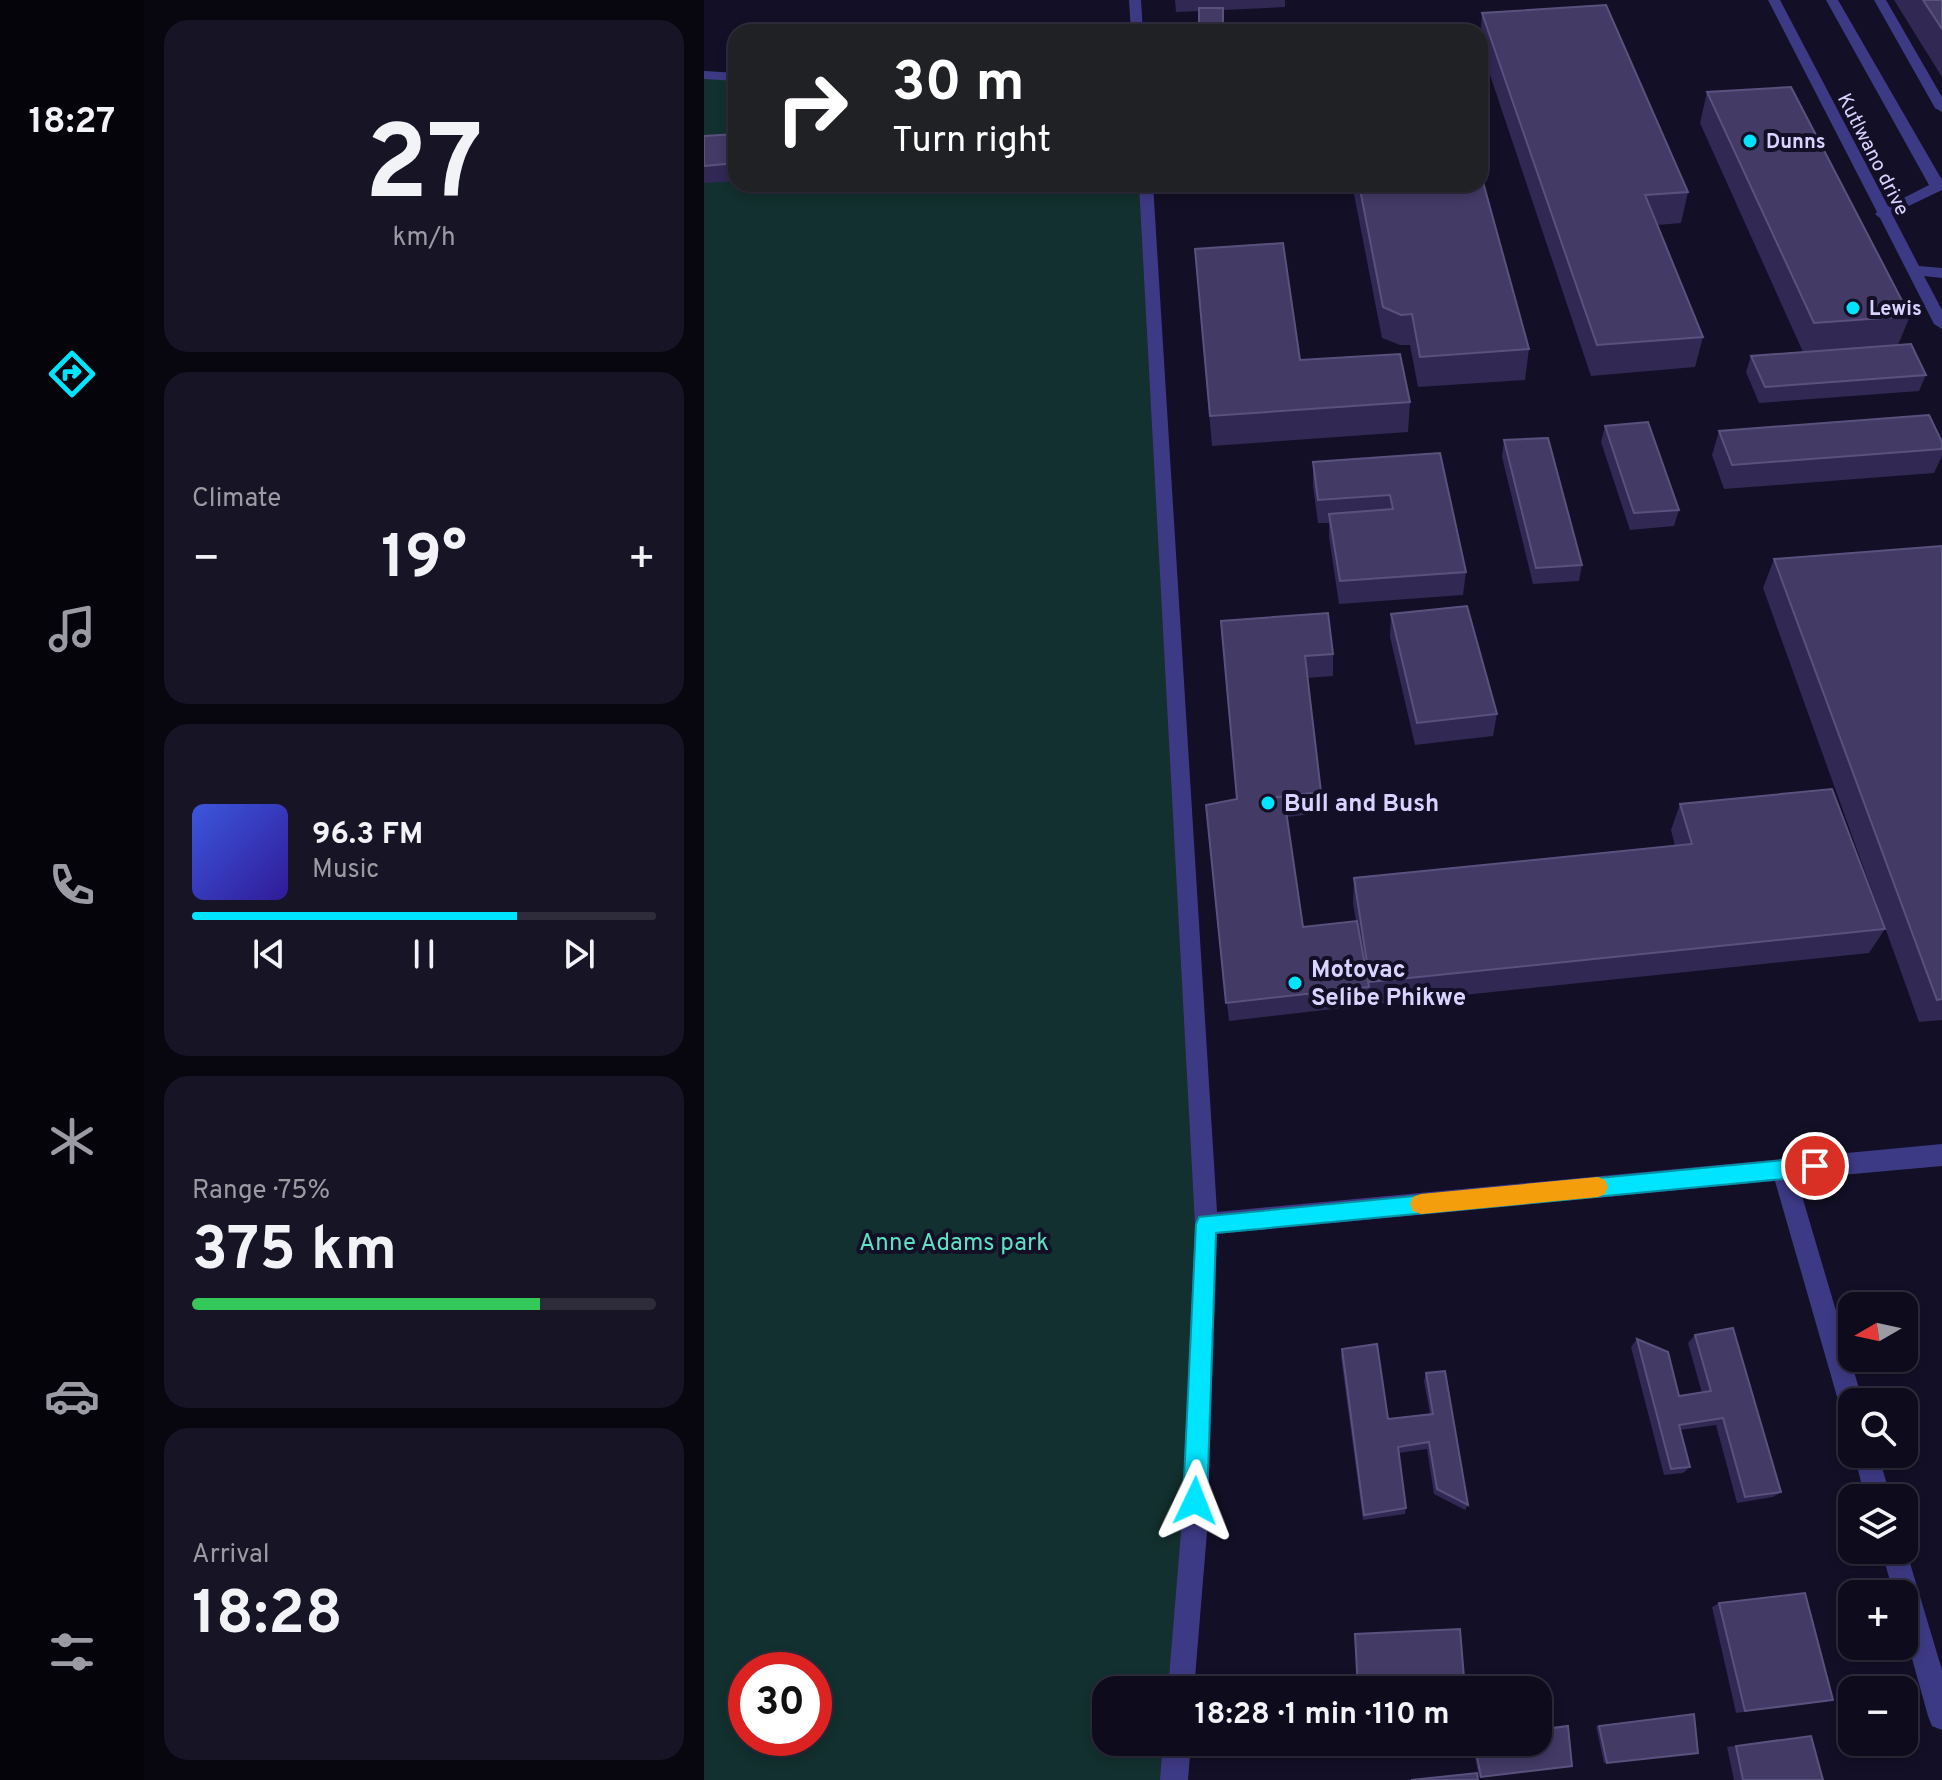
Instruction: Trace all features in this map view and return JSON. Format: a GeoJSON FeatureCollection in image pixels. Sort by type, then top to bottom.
{"type":"FeatureCollection","features":[{"type":"Feature","properties":{"kind":"street"},"geometry":{"type":"LineString","coordinates":[[1135,0],[1136,24]]}},
{"type":"Feature","properties":{"kind":"street","name":"Kutlwano drive"},"geometry":{"type":"LineString","coordinates":[[1774,0],[1882,214],[1942,324]]}},
{"type":"Feature","properties":{"kind":"street"},"geometry":{"type":"LineString","coordinates":[[1832,0],[1939,185],[1882,214]]}},
{"type":"Feature","properties":{"kind":"street"},"geometry":{"type":"LineString","coordinates":[[1880,0],[1942,108]]}},
{"type":"Feature","properties":{"kind":"street"},"geometry":{"type":"LineString","coordinates":[[704,75],[728,76]]}},
{"type":"Feature","properties":{"kind":"street"},"geometry":{"type":"LineString","coordinates":[[1146,192],[1206,1224],[1194,1532],[1182,1676]]}},
{"type":"Feature","properties":{"kind":"street"},"geometry":{"type":"LineString","coordinates":[[1913,270],[1942,273]]}},
{"type":"Feature","properties":{"kind":"street"},"geometry":{"type":"LineString","coordinates":[[1206,1224],[1942,1155]]}},
{"type":"Feature","properties":{"kind":"street"},"geometry":{"type":"LineString","coordinates":[[1783,1169],[1846,1388]]}},
{"type":"Feature","properties":{"kind":"street"},"geometry":{"type":"LineString","coordinates":[[1898,1564],[1942,1716]]}},
{"type":"Feature","properties":{"kind":"street"},"geometry":{"type":"LineString","coordinates":[[1174,1780],[1176,1756]]}},
{"type":"Feature","properties":{"kind":"green space","name":"Anne Adams park"},"geometry":{"type":"Polygon","coordinates":[[[704,71],[728,72],[728,192],[1146,192],[1206,1224],[1179,1676],[1092,1676],[1092,1756],[1174,1756],[1172,1780],[704,1780],[704,71]]]}},
{"type":"Feature","properties":{"kind":"building"},"geometry":{"type":"Polygon","coordinates":[[[1923,0],[1942,0],[1942,29],[1923,0]]]}},
{"type":"Feature","properties":{"kind":"building"},"geometry":{"type":"Polygon","coordinates":[[[1606,5],[1688,192],[1645,195],[1703,337],[1597,345],[1482,13],[1606,5]]]}},
{"type":"Feature","properties":{"kind":"building"},"geometry":{"type":"Polygon","coordinates":[[[1199,8],[1223,8],[1223,24],[1199,24],[1199,8]]]}},
{"type":"Feature","properties":{"kind":"building"},"geometry":{"type":"Polygon","coordinates":[[[1791,87],[1910,316],[1814,323],[1707,92],[1791,87]]]}},
{"type":"Feature","properties":{"kind":"building"},"geometry":{"type":"Polygon","coordinates":[[[728,134],[728,164],[704,166],[704,136],[728,134]]]}},
{"type":"Feature","properties":{"kind":"building"},"geometry":{"type":"Polygon","coordinates":[[[1361,192],[1486,192],[1529,349],[1420,357],[1412,314],[1401,315],[1383,307],[1361,192]]]}},
{"type":"Feature","properties":{"kind":"building"},"geometry":{"type":"Polygon","coordinates":[[[1283,243],[1300,360],[1400,354],[1410,402],[1210,416],[1195,249],[1283,243]]]}},
{"type":"Feature","properties":{"kind":"building"},"geometry":{"type":"Polygon","coordinates":[[[1911,344],[1926,375],[1765,387],[1751,356],[1911,344]]]}},
{"type":"Feature","properties":{"kind":"building"},"geometry":{"type":"Polygon","coordinates":[[[1929,415],[1942,442],[1942,449],[1732,465],[1719,431],[1929,415]]]}},
{"type":"Feature","properties":{"kind":"building"},"geometry":{"type":"Polygon","coordinates":[[[1648,422],[1679,510],[1634,513],[1605,426],[1648,422]]]}},
{"type":"Feature","properties":{"kind":"building"},"geometry":{"type":"Polygon","coordinates":[[[1548,438],[1582,565],[1536,568],[1504,440],[1548,438]]]}},
{"type":"Feature","properties":{"kind":"building"},"geometry":{"type":"Polygon","coordinates":[[[1440,453],[1466,572],[1340,581],[1329,514],[1393,509],[1390,495],[1318,500],[1313,462],[1440,453]]]}},
{"type":"Feature","properties":{"kind":"building"},"geometry":{"type":"Polygon","coordinates":[[[1942,546],[1942,999],[1937,1000],[1774,559],[1942,546]]]}},
{"type":"Feature","properties":{"kind":"building"},"geometry":{"type":"Polygon","coordinates":[[[1467,606],[1497,714],[1417,723],[1391,614],[1467,606]]]}},
{"type":"Feature","properties":{"kind":"building"},"geometry":{"type":"Polygon","coordinates":[[[1328,613],[1333,654],[1305,656],[1321,792],[1276,797],[1284,797],[1303,927],[1357,921],[1369,987],[1226,1003],[1206,805],[1237,799],[1221,621],[1328,613]]]}},
{"type":"Feature","properties":{"kind":"building"},"geometry":{"type":"Polygon","coordinates":[[[1832,789],[1885,929],[1370,982],[1354,878],[1692,844],[1680,804],[1832,789]]]}},
{"type":"Feature","properties":{"kind":"building"},"geometry":{"type":"Polygon","coordinates":[[[1733,1328],[1781,1492],[1745,1497],[1723,1418],[1679,1425],[1690,1467],[1671,1469],[1637,1339],[1668,1352],[1679,1396],[1711,1391],[1695,1335],[1733,1328]]]}},
{"type":"Feature","properties":{"kind":"building"},"geometry":{"type":"Polygon","coordinates":[[[1377,1344],[1388,1419],[1433,1414],[1426,1373],[1445,1371],[1468,1505],[1437,1489],[1429,1442],[1398,1447],[1406,1508],[1364,1515],[1342,1349],[1377,1344]]]}},
{"type":"Feature","properties":{"kind":"building"},"geometry":{"type":"Polygon","coordinates":[[[1805,1593],[1833,1700],[1745,1711],[1719,1603],[1805,1593]]]}},
{"type":"Feature","properties":{"kind":"building"},"geometry":{"type":"Polygon","coordinates":[[[1460,1629],[1464,1676],[1357,1676],[1355,1634],[1460,1629]]]}},
{"type":"Feature","properties":{"kind":"building"},"geometry":{"type":"Polygon","coordinates":[[[1694,1714],[1698,1753],[1607,1763],[1599,1726],[1694,1714]]]}},
{"type":"Feature","properties":{"kind":"building"},"geometry":{"type":"Polygon","coordinates":[[[1568,1726],[1572,1766],[1481,1777],[1477,1756],[1552,1756],[1552,1728],[1568,1726]]]}},
{"type":"Feature","properties":{"kind":"building"},"geometry":{"type":"Polygon","coordinates":[[[1811,1736],[1823,1780],[1743,1780],[1736,1746],[1811,1736]]]}},
{"type":"Feature","properties":{"kind":"building"},"geometry":{"type":"Polygon","coordinates":[[[1477,1773],[1478,1780],[1411,1780],[1477,1773]]]}},
{"type":"Feature","properties":{"kind":"slow traffic"},"geometry":{"type":"LineString","coordinates":[[1421,1204],[1598,1187]]}},
{"type":"Feature","properties":{"kind":"place","name":"Dunns"},"geometry":{"type":"Point","coordinates":[1750,141]}},
{"type":"Feature","properties":{"kind":"place","name":"Lewis"},"geometry":{"type":"Point","coordinates":[1853,308]}},
{"type":"Feature","properties":{"kind":"place","name":"Bull and Bush"},"geometry":{"type":"Point","coordinates":[1268,803]}},
{"type":"Feature","properties":{"kind":"place","name":"Motovac Selibe Phikwe"},"geometry":{"type":"Point","coordinates":[1295,983]}},
{"type":"Feature","properties":{"kind":"route"},"geometry":{"type":"LineString","coordinates":[[1195,1501],[1206,1224],[1815,1166]]}}]}
